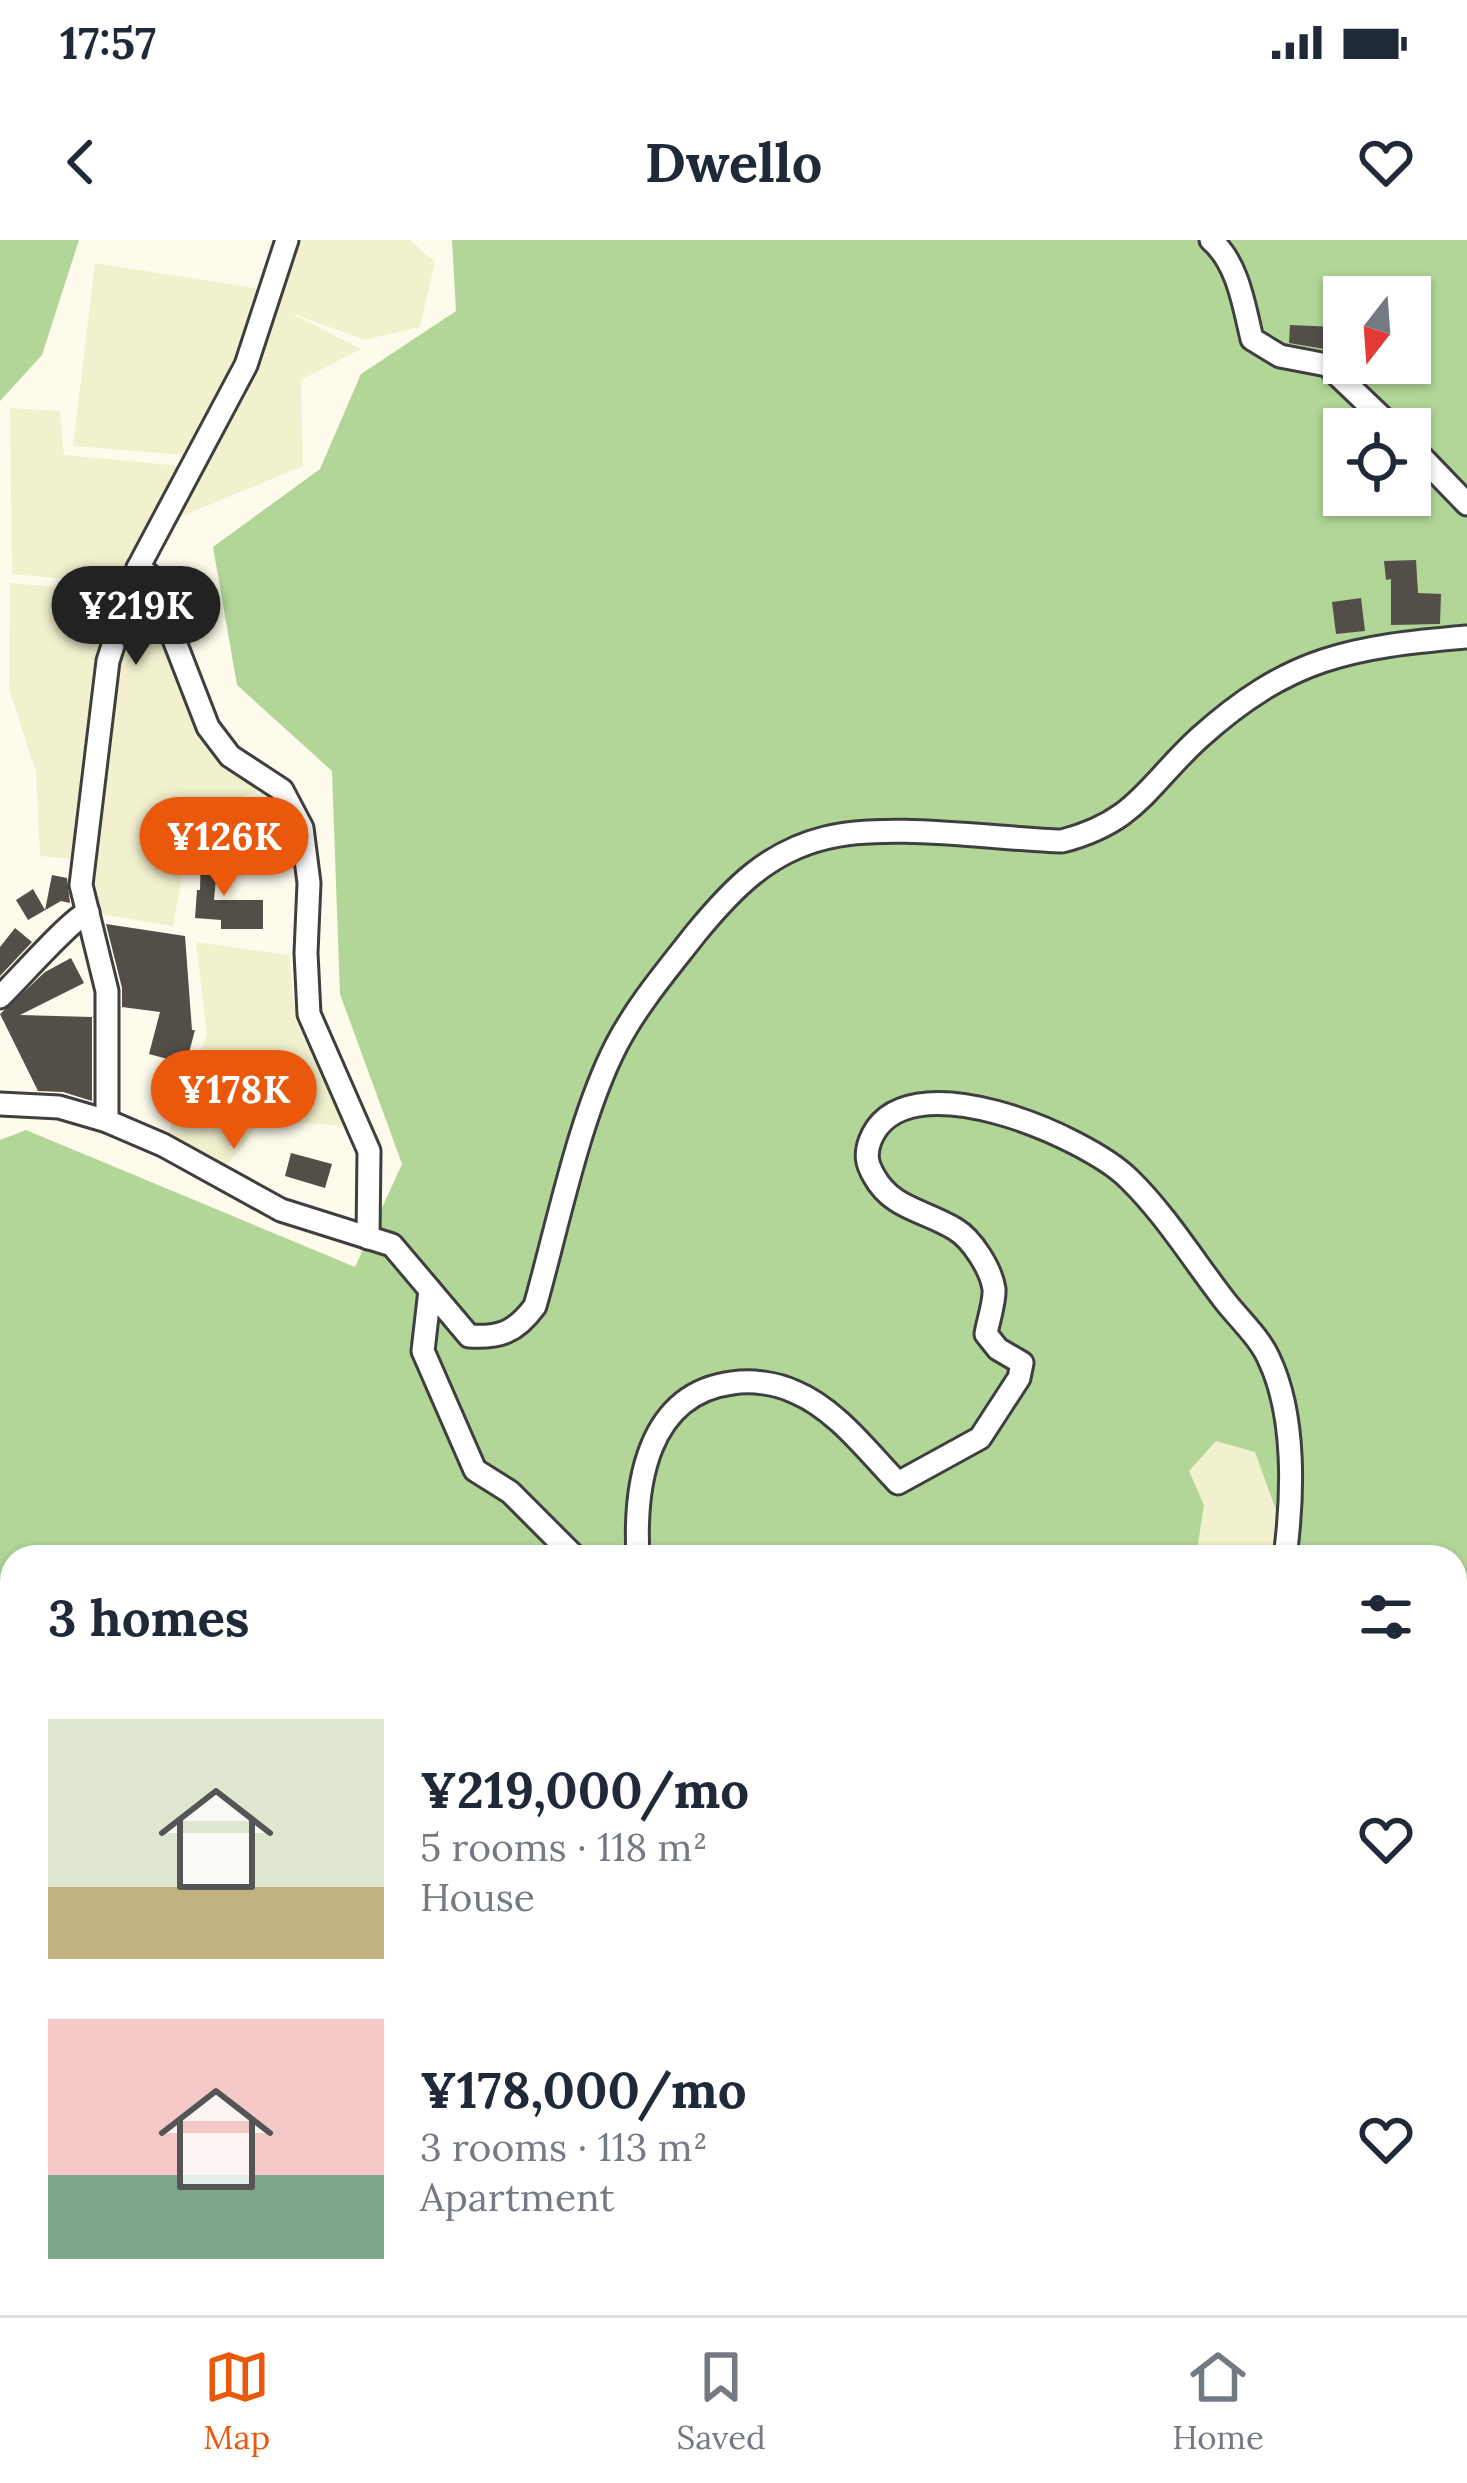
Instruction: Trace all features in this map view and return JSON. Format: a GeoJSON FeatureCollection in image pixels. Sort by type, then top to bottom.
{"type":"FeatureCollection","features":[{"type":"Feature","properties":{"kind":"street"},"geometry":{"type":"LineString","coordinates":[[107,1121],[107,991],[81,885],[108,661],[138,568],[246,365],[287,240]]}},
{"type":"Feature","properties":{"kind":"street"},"geometry":{"type":"LineString","coordinates":[[1210,240],[1220,248],[1239,285],[1252,339],[1280,356],[1328,365],[1372,408]]}},
{"type":"Feature","properties":{"kind":"street"},"geometry":{"type":"LineString","coordinates":[[1431,467],[1467,504]]}},
{"type":"Feature","properties":{"kind":"street"},"geometry":{"type":"LineString","coordinates":[[138,568],[148,575],[208,727],[230,756],[282,790],[302,829],[309,883],[309,1014],[369,1151],[368,1238]]}},
{"type":"Feature","properties":{"kind":"street"},"geometry":{"type":"LineString","coordinates":[[0,1104],[58,1107],[107,1121],[163,1145],[280,1210],[392,1245],[469,1336],[496,1338],[521,1324],[535,1306],[598,1085],[616,1045],[641,1002],[720,904],[762,864],[797,846],[860,832],[1062,841],[1093,833],[1123,817],[1197,741],[1246,699],[1289,672],[1334,654],[1383,644],[1467,637]]}},
{"type":"Feature","properties":{"kind":"street"},"geometry":{"type":"LineString","coordinates":[[0,997],[62,937],[74,918],[88,912]]}},
{"type":"Feature","properties":{"kind":"street"},"geometry":{"type":"LineString","coordinates":[[637,1545],[648,1452],[660,1426],[683,1399],[717,1385],[770,1384],[798,1392],[838,1421],[898,1483],[980,1438],[1019,1378],[1022,1363],[998,1349],[986,1334],[994,1289],[977,1250],[958,1230],[884,1196],[866,1162],[870,1140],[885,1119],[918,1105],[960,1103],[1076,1143],[1128,1177],[1269,1358],[1289,1453],[1292,1506],[1287,1545]]}},
{"type":"Feature","properties":{"kind":"street"},"geometry":{"type":"LineString","coordinates":[[430,1289],[423,1351],[475,1470],[510,1492],[563,1545]]}},
{"type":"Feature","properties":{"kind":"green space"},"geometry":{"type":"Polygon","coordinates":[[[0,240],[79,240],[42,355],[0,401],[0,240]]]}},
{"type":"Feature","properties":{"kind":"green space"},"geometry":{"type":"Polygon","coordinates":[[[289,240],[410,240],[435,262],[420,327],[364,340],[289,312],[361,349],[301,380],[303,466],[178,518],[267,303],[289,240]]]}},
{"type":"Feature","properties":{"kind":"green space"},"geometry":{"type":"Polygon","coordinates":[[[452,240],[1467,240],[1467,1545],[1275,1545],[1276,1510],[1255,1452],[1216,1441],[1189,1471],[1204,1505],[1198,1545],[0,1545],[0,1140],[26,1130],[355,1267],[402,1164],[340,994],[332,771],[237,685],[213,547],[320,469],[361,374],[456,311],[452,240]]]}},
{"type":"Feature","properties":{"kind":"green space"},"geometry":{"type":"Polygon","coordinates":[[[95,263],[260,289],[234,365],[185,455],[73,446],[95,263]]]}},
{"type":"Feature","properties":{"kind":"green space"},"geometry":{"type":"Polygon","coordinates":[[[10,408],[60,411],[64,455],[182,466],[125,585],[12,574],[10,408]]]}},
{"type":"Feature","properties":{"kind":"green space"},"geometry":{"type":"Polygon","coordinates":[[[149,575],[230,756],[274,785],[193,816],[173,926],[88,912],[100,720],[149,575]]]}},
{"type":"Feature","properties":{"kind":"green space"},"geometry":{"type":"Polygon","coordinates":[[[10,583],[130,593],[108,661],[73,859],[40,856],[36,772],[9,689],[10,583]]]}},
{"type":"Feature","properties":{"kind":"green space"},"geometry":{"type":"Polygon","coordinates":[[[196,942],[289,955],[294,1004],[347,1126],[262,1120],[219,1176],[163,1145],[207,1035],[196,942]]]}},
{"type":"Feature","properties":{"kind":"green space"},"geometry":{"type":"Polygon","coordinates":[[[1215,1441],[1255,1451],[1276,1510],[1275,1545],[1198,1545],[1202,1515],[1189,1471],[1215,1441]]]}},
{"type":"Feature","properties":{"kind":"building"},"geometry":{"type":"Polygon","coordinates":[[[1290,325],[1323,326],[1323,349],[1289,343],[1290,325]]]}},
{"type":"Feature","properties":{"kind":"building"},"geometry":{"type":"Polygon","coordinates":[[[1416,560],[1418,593],[1441,594],[1440,624],[1391,625],[1391,579],[1386,580],[1384,561],[1416,560]]]}},
{"type":"Feature","properties":{"kind":"building"},"geometry":{"type":"Polygon","coordinates":[[[1361,598],[1365,631],[1336,634],[1332,602],[1361,598]]]}},
{"type":"Feature","properties":{"kind":"building"},"geometry":{"type":"Polygon","coordinates":[[[201,847],[219,847],[214,900],[263,900],[263,929],[221,929],[221,920],[195,918],[201,847]]]}},
{"type":"Feature","properties":{"kind":"building"},"geometry":{"type":"Polygon","coordinates":[[[52,875],[67,878],[70,903],[61,901],[28,920],[16,900],[33,889],[45,910],[52,875]]]}},
{"type":"Feature","properties":{"kind":"building"},"geometry":{"type":"Polygon","coordinates":[[[106,924],[185,936],[195,1030],[186,1064],[149,1054],[160,1012],[122,1007],[106,924]]]}},
{"type":"Feature","properties":{"kind":"building"},"geometry":{"type":"Polygon","coordinates":[[[15,928],[32,942],[0,976],[0,947],[15,928]]]}},
{"type":"Feature","properties":{"kind":"building"},"geometry":{"type":"Polygon","coordinates":[[[71,958],[84,983],[20,1015],[92,1017],[92,1101],[38,1091],[0,1014],[45,972],[71,958]]]}},
{"type":"Feature","properties":{"kind":"building"},"geometry":{"type":"Polygon","coordinates":[[[291,1153],[332,1164],[325,1188],[285,1176],[291,1153]]]}}]}
